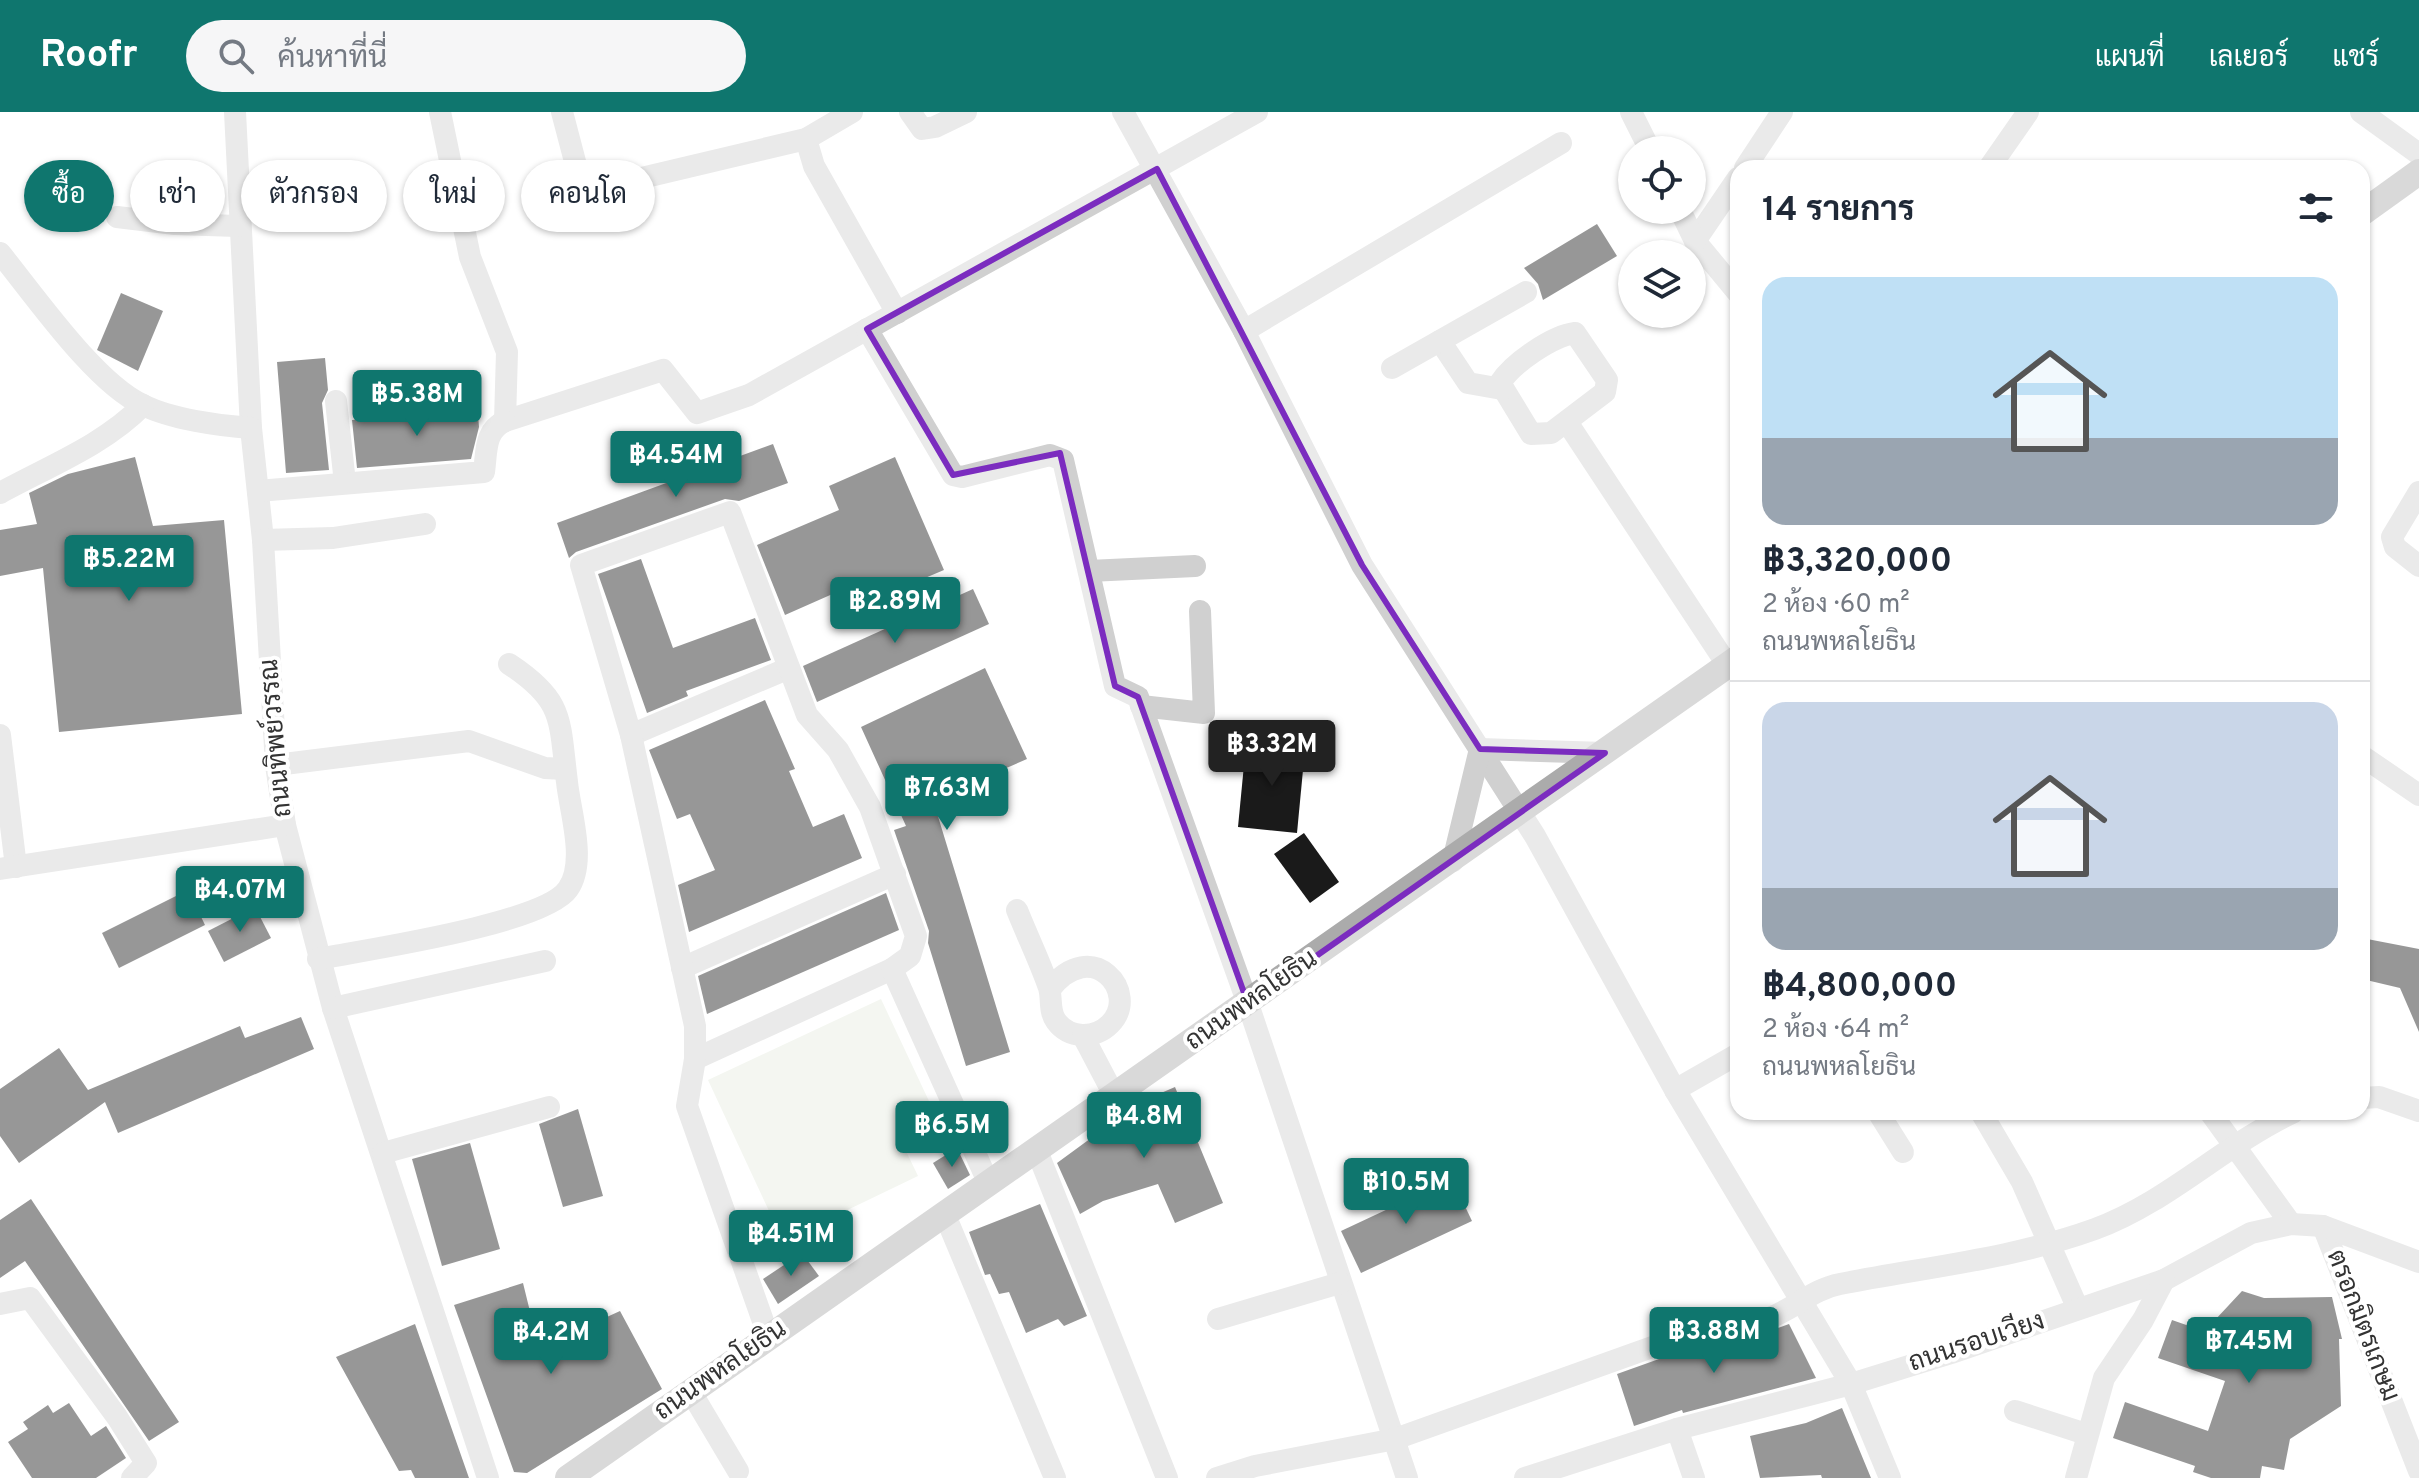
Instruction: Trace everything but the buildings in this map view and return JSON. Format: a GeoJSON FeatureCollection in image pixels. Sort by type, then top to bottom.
{"type":"FeatureCollection","features":[{"type":"Feature","properties":{"kind":"main road"},"geometry":{"type":"LineString","coordinates":[[2370,207],[2418,170]]}},
{"type":"Feature","properties":{"kind":"main road","name":"ถนนพหลโยธิน"},"geometry":{"type":"LineString","coordinates":[[568,1478],[1730,664]]}},
{"type":"Feature","properties":{"kind":"street","name":"ถนนทิพย์วรรณ"},"geometry":{"type":"LineString","coordinates":[[235,112],[238,226],[251,428],[263,540],[276,765],[285,825],[333,1008],[488,1478]]}},
{"type":"Feature","properties":{"kind":"street"},"geometry":{"type":"LineString","coordinates":[[440,112],[470,257],[507,352],[505,421]]}},
{"type":"Feature","properties":{"kind":"street"},"geometry":{"type":"LineString","coordinates":[[562,112],[575,160]]}},
{"type":"Feature","properties":{"kind":"street"},"geometry":{"type":"LineString","coordinates":[[655,175],[806,139],[852,112]]}},
{"type":"Feature","properties":{"kind":"street"},"geometry":{"type":"LineString","coordinates":[[910,112],[922,129],[935,127],[966,112]]}},
{"type":"Feature","properties":{"kind":"street"},"geometry":{"type":"LineString","coordinates":[[1123,112],[1244,331],[1362,565],[1521,813],[1675,1090],[1851,1384],[1888,1473]]}},
{"type":"Feature","properties":{"kind":"street"},"geometry":{"type":"LineString","coordinates":[[258,491],[484,472],[489,436],[492,429],[505,421],[663,370],[697,413],[705,413],[749,395],[1257,112]]}},
{"type":"Feature","properties":{"kind":"street"},"geometry":{"type":"LineString","coordinates":[[1631,112],[1643,136]]}},
{"type":"Feature","properties":{"kind":"street"},"geometry":{"type":"LineString","coordinates":[[1750,160],[1782,112]]}},
{"type":"Feature","properties":{"kind":"street"},"geometry":{"type":"LineString","coordinates":[[1995,160],[2028,112]]}},
{"type":"Feature","properties":{"kind":"street"},"geometry":{"type":"LineString","coordinates":[[2361,112],[2418,170]]}},
{"type":"Feature","properties":{"kind":"street"},"geometry":{"type":"LineString","coordinates":[[806,139],[814,166],[897,313]]}},
{"type":"Feature","properties":{"kind":"street"},"geometry":{"type":"LineString","coordinates":[[1244,331],[1561,143]]}},
{"type":"Feature","properties":{"kind":"street"},"geometry":{"type":"LineString","coordinates":[[1696,240],[1730,190]]}},
{"type":"Feature","properties":{"kind":"street"},"geometry":{"type":"LineString","coordinates":[[117,217],[175,224],[238,226]]}},
{"type":"Feature","properties":{"kind":"street"},"geometry":{"type":"LineString","coordinates":[[0,253],[110,381],[143,405],[223,426],[251,428]]}},
{"type":"Feature","properties":{"kind":"street"},"geometry":{"type":"LineString","coordinates":[[1706,254],[1730,283]]}},
{"type":"Feature","properties":{"kind":"street"},"geometry":{"type":"LineString","coordinates":[[1392,368],[1526,292]]}},
{"type":"Feature","properties":{"kind":"street"},"geometry":{"type":"LineString","coordinates":[[867,329],[953,475],[962,477],[1050,455],[1063,460],[1115,686],[1138,697],[1248,1004],[1407,1478]]}},
{"type":"Feature","properties":{"kind":"street"},"geometry":{"type":"LineString","coordinates":[[1575,333],[1607,380],[1608,387],[1551,433],[1531,434],[1502,389],[1500,383],[1504,376],[1562,336],[1575,333]]}},
{"type":"Feature","properties":{"kind":"street"},"geometry":{"type":"LineString","coordinates":[[1440,341],[1468,383],[1502,389]]}},
{"type":"Feature","properties":{"kind":"street"},"geometry":{"type":"LineString","coordinates":[[336,401],[345,483]]}},
{"type":"Feature","properties":{"kind":"street"},"geometry":{"type":"LineString","coordinates":[[0,493],[97,442],[126,422],[143,405]]}},
{"type":"Feature","properties":{"kind":"street"},"geometry":{"type":"LineString","coordinates":[[1567,422],[1730,658]]}},
{"type":"Feature","properties":{"kind":"street"},"geometry":{"type":"LineString","coordinates":[[2419,492],[2392,537],[2395,547],[2419,566]]}},
{"type":"Feature","properties":{"kind":"street"},"geometry":{"type":"LineString","coordinates":[[695,1059],[892,969],[910,956],[916,936],[870,807],[838,750],[807,715],[730,512],[581,565],[631,735],[695,1026],[695,1059],[687,1106],[769,1338]]}},
{"type":"Feature","properties":{"kind":"street"},"geometry":{"type":"LineString","coordinates":[[263,540],[333,538],[425,524]]}},
{"type":"Feature","properties":{"kind":"street"},"geometry":{"type":"LineString","coordinates":[[1089,571],[1195,566]]}},
{"type":"Feature","properties":{"kind":"street"},"geometry":{"type":"LineString","coordinates":[[1141,706],[1204,713],[1200,611]]}},
{"type":"Feature","properties":{"kind":"street"},"geometry":{"type":"LineString","coordinates":[[318,959],[462,931],[551,903],[568,890],[577,865],[553,704],[541,685],[509,664]]}},
{"type":"Feature","properties":{"kind":"street"},"geometry":{"type":"LineString","coordinates":[[631,735],[789,668]]}},
{"type":"Feature","properties":{"kind":"street"},"geometry":{"type":"LineString","coordinates":[[0,735],[8,868],[285,825]]}},
{"type":"Feature","properties":{"kind":"street"},"geometry":{"type":"LineString","coordinates":[[276,765],[469,741],[545,768],[565,769]]}},
{"type":"Feature","properties":{"kind":"street"},"geometry":{"type":"LineString","coordinates":[[1480,749],[1605,753]]}},
{"type":"Feature","properties":{"kind":"street"},"geometry":{"type":"LineString","coordinates":[[1453,861],[1480,749]]}},
{"type":"Feature","properties":{"kind":"street"},"geometry":{"type":"LineString","coordinates":[[2370,761],[2419,795]]}},
{"type":"Feature","properties":{"kind":"street"},"geometry":{"type":"LineString","coordinates":[[682,968],[895,874]]}},
{"type":"Feature","properties":{"kind":"street"},"geometry":{"type":"LineString","coordinates":[[1017,910],[1050,989],[1055,1019],[1067,1031],[1083,1036],[1100,1032],[1113,1022],[1119,1006],[1118,990],[1109,976],[1095,967],[1078,966],[1063,973],[1050,989]]}},
{"type":"Feature","properties":{"kind":"street"},"geometry":{"type":"LineString","coordinates":[[333,1008],[545,961]]}},
{"type":"Feature","properties":{"kind":"street"},"geometry":{"type":"LineString","coordinates":[[892,969],[989,1184]]}},
{"type":"Feature","properties":{"kind":"street"},"geometry":{"type":"LineString","coordinates":[[1083,1036],[1115,1097]]}},
{"type":"Feature","properties":{"kind":"street"},"geometry":{"type":"LineString","coordinates":[[1675,1090],[1730,1059]]}},
{"type":"Feature","properties":{"kind":"street"},"geometry":{"type":"LineString","coordinates":[[2370,1098],[2379,1097],[2419,1111]]}},
{"type":"Feature","properties":{"kind":"street"},"geometry":{"type":"LineString","coordinates":[[383,1153],[549,1107]]}},
{"type":"Feature","properties":{"kind":"street"},"geometry":{"type":"LineString","coordinates":[[1883,1120],[1903,1152]]}},
{"type":"Feature","properties":{"kind":"street"},"geometry":{"type":"LineString","coordinates":[[1986,1120],[2022,1182],[2078,1309]]}},
{"type":"Feature","properties":{"kind":"street"},"geometry":{"type":"LineString","coordinates":[[2216,1120],[2291,1224]]}},
{"type":"Feature","properties":{"kind":"street"},"geometry":{"type":"LineString","coordinates":[[1217,1478],[1255,1466],[1395,1439],[1669,1341],[1701,1332],[1731,1331],[1772,1317],[1801,1299],[1836,1285],[2005,1256],[2098,1228],[2281,1120]]}},
{"type":"Feature","properties":{"kind":"street"},"geometry":{"type":"LineString","coordinates":[[1037,1151],[1167,1478]]}},
{"type":"Feature","properties":{"kind":"street"},"geometry":{"type":"LineString","coordinates":[[945,1215],[1055,1478]]}},
{"type":"Feature","properties":{"kind":"street","name":"ถนนรอบเวียง"},"geometry":{"type":"LineString","coordinates":[[1525,1478],[1677,1429],[1851,1384],[2164,1280],[2251,1233],[2291,1224],[2323,1226],[2419,1262]]}},
{"type":"Feature","properties":{"kind":"street","name":"ตรอกมิตรเกษม"},"geometry":{"type":"LineString","coordinates":[[2323,1226],[2419,1471]]}},
{"type":"Feature","properties":{"kind":"street"},"geometry":{"type":"LineString","coordinates":[[2076,1478],[2104,1378],[2143,1320],[2164,1280]]}},
{"type":"Feature","properties":{"kind":"street"},"geometry":{"type":"LineString","coordinates":[[1218,1319],[1340,1283]]}},
{"type":"Feature","properties":{"kind":"street"},"geometry":{"type":"LineString","coordinates":[[0,1304],[30,1298],[117,1417],[146,1463],[132,1478]]}},
{"type":"Feature","properties":{"kind":"street"},"geometry":{"type":"LineString","coordinates":[[691,1392],[738,1471]]}},
{"type":"Feature","properties":{"kind":"street"},"geometry":{"type":"LineString","coordinates":[[2015,1411],[2086,1434]]}},
{"type":"Feature","properties":{"kind":"street"},"geometry":{"type":"LineString","coordinates":[[1677,1429],[1694,1478]]}},
{"type":"Feature","properties":{"kind":"highlighted area"},"geometry":{"type":"Polygon","coordinates":[[[1157,169],[1362,565],[1480,749],[1605,753],[1248,1004],[1138,697],[1115,686],[1060,453],[953,475],[867,329],[1157,169]]]}},
{"type":"Feature","properties":{"kind":"shaded area"},"geometry":{"type":"Polygon","coordinates":[[[881,999],[944,1133],[906,1151],[918,1176],[783,1241],[708,1080],[881,999]]]}}]}
